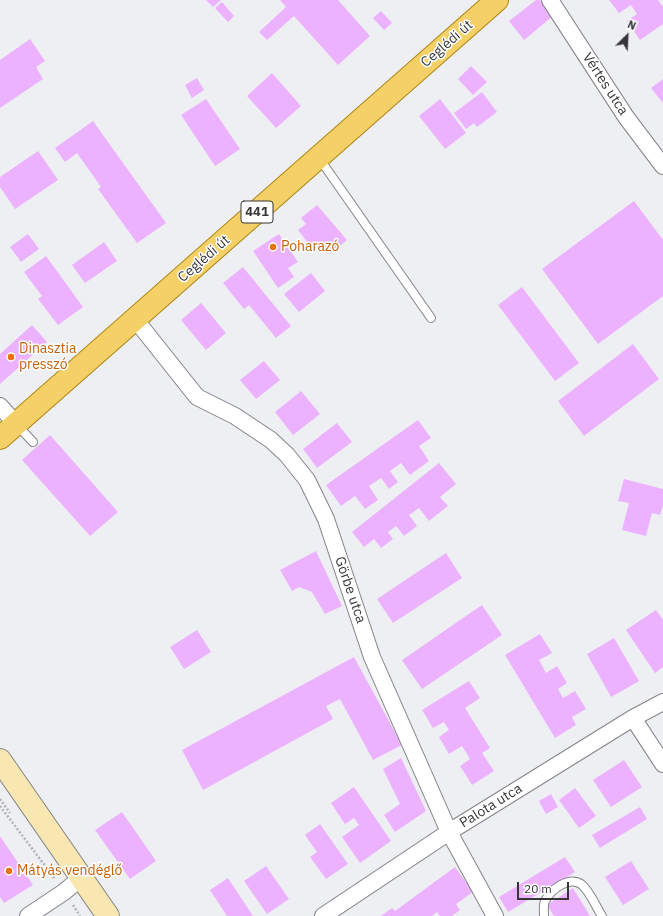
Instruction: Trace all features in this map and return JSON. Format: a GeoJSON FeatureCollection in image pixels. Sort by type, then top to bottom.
{"type":"FeatureCollection","features":[{"type":"Feature","properties":{"kind":"main road","name":"Ceglédi út"},"geometry":{"type":"LineString","coordinates":[[8,431],[497,0]]}},
{"type":"Feature","properties":{"kind":"street","name":"Vértes utca"},"geometry":{"type":"LineString","coordinates":[[550,0],[626,117],[663,166]]}},
{"type":"Feature","properties":{"kind":"street","name":"Görbe utca"},"geometry":{"type":"LineString","coordinates":[[135,320],[197,397],[235,416],[261,432],[287,455],[307,480],[326,519],[372,657],[449,832],[495,916]]}},
{"type":"Feature","properties":{"kind":"street"},"geometry":{"type":"LineString","coordinates":[[0,406],[8,431]]}},
{"type":"Feature","properties":{"kind":"street","name":"Palota utca"},"geometry":{"type":"LineString","coordinates":[[322,916],[449,832],[633,718],[663,702]]}},
{"type":"Feature","properties":{"kind":"street"},"geometry":{"type":"LineString","coordinates":[[633,718],[663,764]]}},
{"type":"Feature","properties":{"kind":"street"},"geometry":{"type":"LineString","coordinates":[[0,760],[108,916]]}},
{"type":"Feature","properties":{"kind":"street"},"geometry":{"type":"LineString","coordinates":[[28,916],[64,892],[82,877]]}},
{"type":"Feature","properties":{"kind":"lane"},"geometry":{"type":"LineString","coordinates":[[319,157],[431,318]]}},
{"type":"Feature","properties":{"kind":"lane"},"geometry":{"type":"LineString","coordinates":[[8,431],[33,442]]}},
{"type":"Feature","properties":{"kind":"lane"},"geometry":{"type":"LineString","coordinates":[[544,916],[544,902],[552,890],[566,883],[575,882],[582,885],[602,916]]}},
{"type":"Feature","properties":{"kind":"path"},"geometry":{"type":"LineString","coordinates":[[0,806],[64,892]]}},
{"type":"Feature","properties":{"kind":"building"},"geometry":{"type":"Polygon","coordinates":[[[206,0],[221,0],[213,7],[206,0]]]}},
{"type":"Feature","properties":{"kind":"building"},"geometry":{"type":"Polygon","coordinates":[[[280,0],[338,0],[370,36],[338,65],[294,16],[267,40],[259,32],[286,7],[280,0]]]}},
{"type":"Feature","properties":{"kind":"building"},"geometry":{"type":"Polygon","coordinates":[[[536,0],[540,0],[553,16],[524,40],[509,21],[536,0]]]}},
{"type":"Feature","properties":{"kind":"building"},"geometry":{"type":"Polygon","coordinates":[[[609,0],[658,0],[663,7],[663,24],[640,40],[627,21],[637,14],[631,5],[619,13],[609,0]]]}},
{"type":"Feature","properties":{"kind":"building"},"geometry":{"type":"Polygon","coordinates":[[[222,2],[234,16],[228,22],[215,8],[222,2]]]}},
{"type":"Feature","properties":{"kind":"building"},"geometry":{"type":"Polygon","coordinates":[[[381,11],[392,23],[384,30],[373,18],[381,11]]]}},
{"type":"Feature","properties":{"kind":"building"},"geometry":{"type":"Polygon","coordinates":[[[30,39],[45,61],[36,67],[43,79],[0,108],[0,60],[30,39]]]}},
{"type":"Feature","properties":{"kind":"building"},"geometry":{"type":"Polygon","coordinates":[[[471,66],[487,82],[473,95],[458,79],[471,66]]]}},
{"type":"Feature","properties":{"kind":"building"},"geometry":{"type":"Polygon","coordinates":[[[272,73],[301,106],[276,128],[247,96],[272,73]]]}},
{"type":"Feature","properties":{"kind":"building"},"geometry":{"type":"Polygon","coordinates":[[[197,78],[204,90],[192,98],[185,85],[197,78]]]}},
{"type":"Feature","properties":{"kind":"building"},"geometry":{"type":"Polygon","coordinates":[[[663,79],[663,103],[651,88],[663,79]]]}},
{"type":"Feature","properties":{"kind":"building"},"geometry":{"type":"Polygon","coordinates":[[[482,92],[497,112],[477,127],[474,123],[466,129],[454,113],[482,92]]]}},
{"type":"Feature","properties":{"kind":"building"},"geometry":{"type":"Polygon","coordinates":[[[206,99],[240,149],[215,166],[181,115],[206,99]]]}},
{"type":"Feature","properties":{"kind":"building"},"geometry":{"type":"Polygon","coordinates":[[[440,99],[466,133],[445,149],[419,116],[440,99]]]}},
{"type":"Feature","properties":{"kind":"building"},"geometry":{"type":"Polygon","coordinates":[[[93,121],[166,223],[137,243],[98,189],[101,187],[77,153],[65,162],[55,148],[93,121]]]}},
{"type":"Feature","properties":{"kind":"building"},"geometry":{"type":"Polygon","coordinates":[[[38,151],[58,180],[15,209],[0,187],[0,177],[38,151]]]}},
{"type":"Feature","properties":{"kind":"building"},"geometry":{"type":"Polygon","coordinates":[[[634,201],[663,240],[663,296],[598,344],[542,269],[634,201]]]}},
{"type":"Feature","properties":{"kind":"building"},"geometry":{"type":"Polygon","coordinates":[[[317,205],[347,240],[330,254],[320,242],[312,248],[298,230],[306,224],[301,218],[317,205]]]}},
{"type":"Feature","properties":{"kind":"building"},"geometry":{"type":"Polygon","coordinates":[[[28,234],[39,249],[21,262],[10,247],[28,234]]]}},
{"type":"Feature","properties":{"kind":"building"},"geometry":{"type":"Polygon","coordinates":[[[279,234],[298,262],[288,268],[294,277],[278,288],[253,251],[279,234]]]}},
{"type":"Feature","properties":{"kind":"building"},"geometry":{"type":"Polygon","coordinates":[[[104,242],[117,261],[85,283],[72,265],[104,242]]]}},
{"type":"Feature","properties":{"kind":"building"},"geometry":{"type":"Polygon","coordinates":[[[46,256],[83,307],[58,325],[38,299],[42,296],[24,272],[46,256]]]}},
{"type":"Feature","properties":{"kind":"building"},"geometry":{"type":"Polygon","coordinates":[[[243,267],[291,326],[276,338],[249,305],[244,309],[223,283],[243,267]]]}},
{"type":"Feature","properties":{"kind":"building"},"geometry":{"type":"Polygon","coordinates":[[[311,273],[325,291],[299,312],[284,294],[311,273]]]}},
{"type":"Feature","properties":{"kind":"building"},"geometry":{"type":"Polygon","coordinates":[[[522,287],[579,363],[555,381],[498,305],[522,287]]]}},
{"type":"Feature","properties":{"kind":"building"},"geometry":{"type":"Polygon","coordinates":[[[201,303],[226,333],[206,350],[181,320],[201,303]]]}},
{"type":"Feature","properties":{"kind":"building"},"geometry":{"type":"Polygon","coordinates":[[[32,325],[47,342],[0,384],[0,354],[32,325]]]}},
{"type":"Feature","properties":{"kind":"building"},"geometry":{"type":"Polygon","coordinates":[[[633,344],[659,379],[584,436],[558,401],[633,344]]]}},
{"type":"Feature","properties":{"kind":"building"},"geometry":{"type":"Polygon","coordinates":[[[264,361],[280,380],[256,399],[240,380],[264,361]]]}},
{"type":"Feature","properties":{"kind":"building"},"geometry":{"type":"Polygon","coordinates":[[[301,391],[320,414],[293,435],[275,412],[301,391]]]}},
{"type":"Feature","properties":{"kind":"building"},"geometry":{"type":"Polygon","coordinates":[[[418,420],[431,438],[419,446],[429,461],[410,475],[401,463],[390,471],[398,482],[389,489],[381,478],[369,486],[378,500],[365,509],[355,496],[341,506],[326,485],[418,420]]]}},
{"type":"Feature","properties":{"kind":"building"},"geometry":{"type":"Polygon","coordinates":[[[337,423],[352,442],[317,468],[303,449],[337,423]]]}},
{"type":"Feature","properties":{"kind":"building"},"geometry":{"type":"Polygon","coordinates":[[[50,435],[118,512],[90,536],[22,460],[50,435]]]}},
{"type":"Feature","properties":{"kind":"building"},"geometry":{"type":"Polygon","coordinates":[[[439,463],[456,484],[440,497],[448,506],[429,521],[419,508],[409,515],[417,526],[404,536],[396,526],[388,532],[393,539],[381,548],[374,539],[364,547],[352,532],[439,463]]]}},
{"type":"Feature","properties":{"kind":"building"},"geometry":{"type":"Polygon","coordinates":[[[624,479],[663,489],[663,505],[660,515],[652,513],[646,536],[622,530],[629,503],[618,501],[624,479]]]}},
{"type":"Feature","properties":{"kind":"building"},"geometry":{"type":"Polygon","coordinates":[[[316,551],[342,606],[325,614],[312,592],[299,587],[292,591],[280,570],[316,551]]]}},
{"type":"Feature","properties":{"kind":"building"},"geometry":{"type":"Polygon","coordinates":[[[446,553],[462,578],[393,623],[377,599],[446,553]]]}},
{"type":"Feature","properties":{"kind":"building"},"geometry":{"type":"Polygon","coordinates":[[[482,605],[502,635],[422,689],[402,660],[482,605]]]}},
{"type":"Feature","properties":{"kind":"building"},"geometry":{"type":"Polygon","coordinates":[[[656,610],[663,620],[663,667],[655,673],[626,630],[656,610]]]}},
{"type":"Feature","properties":{"kind":"building"},"geometry":{"type":"Polygon","coordinates":[[[197,630],[211,652],[184,669],[170,647],[197,630]]]}},
{"type":"Feature","properties":{"kind":"building"},"geometry":{"type":"Polygon","coordinates":[[[540,634],[552,653],[539,660],[546,673],[557,666],[567,683],[558,689],[563,698],[575,691],[586,709],[572,717],[576,725],[555,738],[505,655],[540,634]]]}},
{"type":"Feature","properties":{"kind":"building"},"geometry":{"type":"Polygon","coordinates":[[[614,638],[639,681],[611,697],[587,654],[614,638]]]}},
{"type":"Feature","properties":{"kind":"building"},"geometry":{"type":"Polygon","coordinates":[[[354,657],[402,745],[373,760],[340,699],[326,706],[333,719],[203,790],[182,750],[354,657]]]}},
{"type":"Feature","properties":{"kind":"building"},"geometry":{"type":"Polygon","coordinates":[[[469,681],[480,698],[465,708],[490,748],[482,753],[494,771],[472,785],[460,766],[470,759],[462,746],[449,754],[439,737],[449,730],[444,722],[433,728],[422,710],[469,681]]]}},
{"type":"Feature","properties":{"kind":"building"},"geometry":{"type":"Polygon","coordinates":[[[401,758],[426,811],[395,832],[384,815],[400,804],[383,769],[401,758]]]}},
{"type":"Feature","properties":{"kind":"building"},"geometry":{"type":"Polygon","coordinates":[[[624,760],[642,787],[611,807],[593,780],[624,760]]]}},
{"type":"Feature","properties":{"kind":"building"},"geometry":{"type":"Polygon","coordinates":[[[354,787],[391,841],[360,863],[342,837],[359,825],[354,818],[345,824],[331,803],[354,787]]]}},
{"type":"Feature","properties":{"kind":"building"},"geometry":{"type":"Polygon","coordinates":[[[575,788],[596,816],[579,828],[559,800],[575,788]]]}},
{"type":"Feature","properties":{"kind":"building"},"geometry":{"type":"Polygon","coordinates":[[[551,794],[558,807],[546,814],[539,801],[551,794]]]}},
{"type":"Feature","properties":{"kind":"building"},"geometry":{"type":"Polygon","coordinates":[[[640,807],[647,819],[600,848],[592,835],[640,807]]]}},
{"type":"Feature","properties":{"kind":"building"},"geometry":{"type":"Polygon","coordinates":[[[122,812],[156,861],[130,879],[95,830],[122,812]]]}},
{"type":"Feature","properties":{"kind":"building"},"geometry":{"type":"Polygon","coordinates":[[[320,824],[348,864],[326,879],[310,857],[317,852],[305,835],[320,824]]]}},
{"type":"Feature","properties":{"kind":"building"},"geometry":{"type":"Polygon","coordinates":[[[0,836],[33,885],[4,903],[0,897],[0,836]]]}},
{"type":"Feature","properties":{"kind":"building"},"geometry":{"type":"Polygon","coordinates":[[[565,857],[575,872],[508,912],[499,897],[565,857]]]}},
{"type":"Feature","properties":{"kind":"building"},"geometry":{"type":"Polygon","coordinates":[[[631,861],[649,889],[623,905],[605,877],[631,861]]]}},
{"type":"Feature","properties":{"kind":"building"},"geometry":{"type":"Polygon","coordinates":[[[266,866],[289,899],[267,914],[244,881],[266,866]]]}},
{"type":"Feature","properties":{"kind":"building"},"geometry":{"type":"Polygon","coordinates":[[[455,867],[473,892],[456,904],[460,910],[452,916],[440,916],[437,912],[432,916],[381,916],[392,908],[395,911],[455,867]]]}},
{"type":"Feature","properties":{"kind":"building"},"geometry":{"type":"Polygon","coordinates":[[[228,878],[253,916],[227,916],[210,890],[228,878]]]}},
{"type":"Feature","properties":{"kind":"building"},"geometry":{"type":"Polygon","coordinates":[[[573,888],[590,916],[554,916],[547,905],[573,888]]]}},
{"type":"Feature","properties":{"kind":"place","name":"Poharazó"},"geometry":{"type":"Point","coordinates":[273,247]}},
{"type":"Feature","properties":{"kind":"place","name":"Dinasztia presszó"},"geometry":{"type":"Point","coordinates":[11,357]}},
{"type":"Feature","properties":{"kind":"place","name":"Mátyás vendéglő"},"geometry":{"type":"Point","coordinates":[9,871]}}]}
